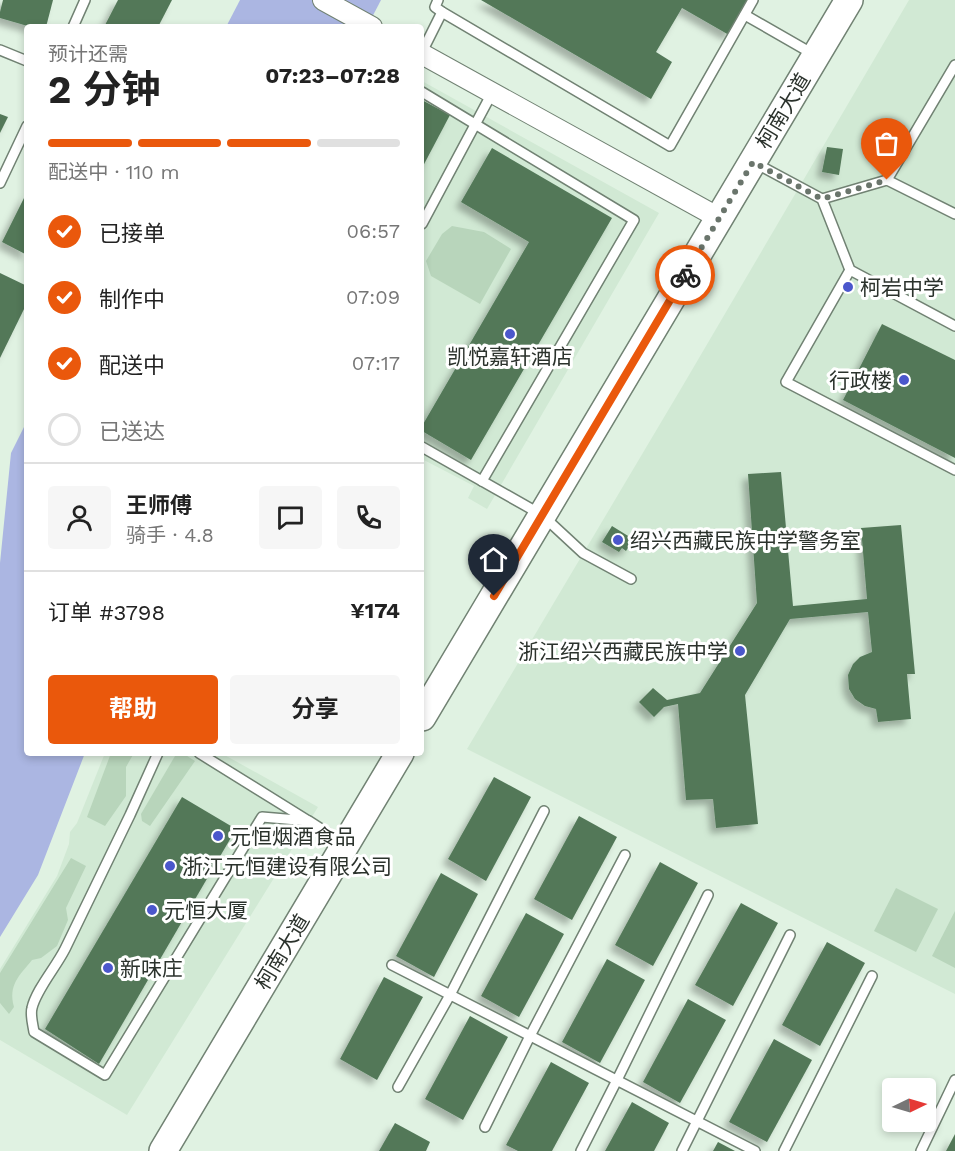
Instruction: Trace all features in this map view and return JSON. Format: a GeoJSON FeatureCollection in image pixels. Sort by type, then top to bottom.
{"type":"FeatureCollection","features":[{"type":"Feature","properties":{"kind":"main road","name":"柯南大道"},"geometry":{"type":"LineString","coordinates":[[424,714],[849,0]]}},
{"type":"Feature","properties":{"kind":"main road","name":"柯南大道"},"geometry":{"type":"LineString","coordinates":[[168,1148],[398,756]]}},
{"type":"Feature","properties":{"kind":"street"},"geometry":{"type":"LineString","coordinates":[[323,0],[367,24]]}},
{"type":"Feature","properties":{"kind":"street"},"geometry":{"type":"LineString","coordinates":[[424,54],[719,218]]}},
{"type":"Feature","properties":{"kind":"lane"},"geometry":{"type":"LineString","coordinates":[[74,24],[85,0]]}},
{"type":"Feature","properties":{"kind":"lane"},"geometry":{"type":"LineString","coordinates":[[438,0],[435,7],[442,12],[670,146],[753,0]]}},
{"type":"Feature","properties":{"kind":"lane"},"geometry":{"type":"LineString","coordinates":[[424,49],[442,12]]}},
{"type":"Feature","properties":{"kind":"lane"},"geometry":{"type":"LineString","coordinates":[[745,15],[816,56]]}},
{"type":"Feature","properties":{"kind":"lane"},"geometry":{"type":"LineString","coordinates":[[0,50],[24,60]]}},
{"type":"Feature","properties":{"kind":"lane"},"geometry":{"type":"LineString","coordinates":[[887,180],[955,64]]}},
{"type":"Feature","properties":{"kind":"lane"},"geometry":{"type":"LineString","coordinates":[[424,93],[634,220],[482,481]]}},
{"type":"Feature","properties":{"kind":"lane"},"geometry":{"type":"LineString","coordinates":[[424,220],[492,93]]}},
{"type":"Feature","properties":{"kind":"lane"},"geometry":{"type":"LineString","coordinates":[[0,183],[24,132]]}},
{"type":"Feature","properties":{"kind":"lane"},"geometry":{"type":"LineString","coordinates":[[753,162],[822,199],[850,270],[955,326]]}},
{"type":"Feature","properties":{"kind":"lane"},"geometry":{"type":"LineString","coordinates":[[822,199],[887,180],[955,214]]}},
{"type":"Feature","properties":{"kind":"lane"},"geometry":{"type":"LineString","coordinates":[[850,270],[786,382],[955,470]]}},
{"type":"Feature","properties":{"kind":"lane"},"geometry":{"type":"LineString","coordinates":[[424,448],[542,515],[583,553],[631,579]]}},
{"type":"Feature","properties":{"kind":"lane"},"geometry":{"type":"LineString","coordinates":[[157,756],[65,949],[40,990],[32,1009],[34,1032],[105,1074],[262,817],[309,821]]}},
{"type":"Feature","properties":{"kind":"lane"},"geometry":{"type":"LineString","coordinates":[[204,756],[346,844]]}},
{"type":"Feature","properties":{"kind":"lane"},"geometry":{"type":"LineString","coordinates":[[398,1087],[450,995],[544,811]]}},
{"type":"Feature","properties":{"kind":"lane"},"geometry":{"type":"LineString","coordinates":[[485,1127],[625,855]]}},
{"type":"Feature","properties":{"kind":"lane"},"geometry":{"type":"LineString","coordinates":[[581,1151],[708,895]]}},
{"type":"Feature","properties":{"kind":"lane"},"geometry":{"type":"LineString","coordinates":[[682,1151],[790,935]]}},
{"type":"Feature","properties":{"kind":"lane"},"geometry":{"type":"LineString","coordinates":[[392,965],[755,1151]]}},
{"type":"Feature","properties":{"kind":"lane"},"geometry":{"type":"LineString","coordinates":[[784,1151],[872,976]]}},
{"type":"Feature","properties":{"kind":"lane"},"geometry":{"type":"LineString","coordinates":[[921,1151],[955,1080]]}},
{"type":"Feature","properties":{"kind":"shaded area","name":"浙江绍兴西藏民族中学"},"geometry":{"type":"Polygon","coordinates":[[[909,0],[955,0],[955,994],[467,749],[909,0]]]}},
{"type":"Feature","properties":{"kind":"shaded area"},"geometry":{"type":"Polygon","coordinates":[[[424,82],[659,213],[487,509],[468,498],[474,486],[424,460],[424,82]]]}},
{"type":"Feature","properties":{"kind":"shaded area"},"geometry":{"type":"Polygon","coordinates":[[[452,226],[484,232],[511,249],[480,304],[431,276],[426,261],[442,234],[452,226]]]}},
{"type":"Feature","properties":{"kind":"shaded area"},"geometry":{"type":"Polygon","coordinates":[[[104,756],[226,756],[318,807],[127,1115],[0,1040],[0,969],[57,876],[69,844],[70,832],[77,823],[104,756]]]}},
{"type":"Feature","properties":{"kind":"shaded area"},"geometry":{"type":"Polygon","coordinates":[[[110,756],[132,756],[126,767],[126,796],[105,826],[87,817],[110,756]]]}},
{"type":"Feature","properties":{"kind":"shaded area"},"geometry":{"type":"Polygon","coordinates":[[[175,756],[187,756],[195,761],[150,826],[142,821],[141,814],[175,756]]]}},
{"type":"Feature","properties":{"kind":"shaded area"},"geometry":{"type":"Polygon","coordinates":[[[71,858],[86,866],[66,908],[68,920],[57,946],[41,958],[32,960],[19,976],[12,993],[14,1007],[9,1014],[0,1003],[0,973],[71,858]]]}},
{"type":"Feature","properties":{"kind":"shaded area"},"geometry":{"type":"Polygon","coordinates":[[[896,888],[938,909],[916,952],[874,931],[896,888]]]}},
{"type":"Feature","properties":{"kind":"shaded area"},"geometry":{"type":"Polygon","coordinates":[[[955,911],[955,968],[932,956],[955,911]]]}},
{"type":"Feature","properties":{"kind":"water"},"geometry":{"type":"Polygon","coordinates":[[[240,0],[381,0],[369,24],[228,24],[240,0]]]}},
{"type":"Feature","properties":{"kind":"water"},"geometry":{"type":"Polygon","coordinates":[[[24,427],[24,756],[84,756],[38,875],[0,937],[0,563],[11,453],[24,427]]]}},
{"type":"Feature","properties":{"kind":"building"},"geometry":{"type":"Polygon","coordinates":[[[3,0],[53,0],[47,24],[24,25],[0,18],[3,0]]]}},
{"type":"Feature","properties":{"kind":"building"},"geometry":{"type":"Polygon","coordinates":[[[118,0],[172,0],[160,24],[106,24],[118,0]]]}},
{"type":"Feature","properties":{"kind":"building"},"geometry":{"type":"Polygon","coordinates":[[[481,0],[749,0],[729,35],[682,8],[656,52],[672,62],[651,99],[481,0]]]}},
{"type":"Feature","properties":{"kind":"building"},"geometry":{"type":"Polygon","coordinates":[[[424,101],[450,115],[424,164],[424,101]]]}},
{"type":"Feature","properties":{"kind":"building"},"geometry":{"type":"Polygon","coordinates":[[[0,114],[8,117],[0,133],[0,114]]]}},
{"type":"Feature","properties":{"kind":"building"},"geometry":{"type":"Polygon","coordinates":[[[827,147],[843,149],[839,175],[822,172],[827,147]]]}},
{"type":"Feature","properties":{"kind":"building","name":"凯悦嘉轩酒店"},"geometry":{"type":"Polygon","coordinates":[[[492,148],[612,218],[471,460],[424,432],[424,423],[529,242],[461,202],[492,148]]]}},
{"type":"Feature","properties":{"kind":"building"},"geometry":{"type":"Polygon","coordinates":[[[24,198],[24,253],[2,242],[24,198]]]}},
{"type":"Feature","properties":{"kind":"building"},"geometry":{"type":"Polygon","coordinates":[[[0,273],[24,285],[24,309],[0,358],[0,273]]]}},
{"type":"Feature","properties":{"kind":"building","name":"行政楼"},"geometry":{"type":"Polygon","coordinates":[[[882,324],[955,360],[955,458],[843,400],[882,324]]]}},
{"type":"Feature","properties":{"kind":"building"},"geometry":{"type":"Polygon","coordinates":[[[781,472],[793,606],[867,599],[861,528],[901,525],[915,674],[907,674],[911,719],[878,722],[876,709],[865,706],[855,699],[849,689],[848,675],[853,664],[860,657],[872,652],[868,612],[790,619],[745,695],[758,824],[716,828],[713,799],[686,800],[678,704],[664,707],[654,717],[639,702],[653,688],[667,700],[700,693],[757,603],[748,474],[781,472]]]}},
{"type":"Feature","properties":{"kind":"building","name":"绍兴西藏民族中学警务室"},"geometry":{"type":"Polygon","coordinates":[[[612,526],[633,539],[626,551],[622,548],[619,552],[602,542],[612,526]]]}},
{"type":"Feature","properties":{"kind":"building"},"geometry":{"type":"Polygon","coordinates":[[[494,777],[531,797],[486,881],[448,859],[494,777]]]}},
{"type":"Feature","properties":{"kind":"building","name":"元恒大厦"},"geometry":{"type":"Polygon","coordinates":[[[182,797],[236,829],[99,1064],[45,1029],[182,797]]]}},
{"type":"Feature","properties":{"kind":"building"},"geometry":{"type":"Polygon","coordinates":[[[579,816],[617,837],[572,920],[534,899],[579,816]]]}},
{"type":"Feature","properties":{"kind":"building"},"geometry":{"type":"Polygon","coordinates":[[[660,862],[698,883],[653,966],[615,945],[660,862]]]}},
{"type":"Feature","properties":{"kind":"building"},"geometry":{"type":"Polygon","coordinates":[[[441,873],[478,894],[434,977],[396,956],[441,873]]]}},
{"type":"Feature","properties":{"kind":"building"},"geometry":{"type":"Polygon","coordinates":[[[741,903],[778,923],[733,1006],[695,985],[741,903]]]}},
{"type":"Feature","properties":{"kind":"building"},"geometry":{"type":"Polygon","coordinates":[[[526,913],[564,934],[519,1017],[481,996],[526,913]]]}},
{"type":"Feature","properties":{"kind":"building"},"geometry":{"type":"Polygon","coordinates":[[[827,942],[865,963],[820,1046],[782,1025],[827,942]]]}},
{"type":"Feature","properties":{"kind":"building"},"geometry":{"type":"Polygon","coordinates":[[[607,959],[645,980],[600,1063],[562,1042],[607,959]]]}},
{"type":"Feature","properties":{"kind":"building"},"geometry":{"type":"Polygon","coordinates":[[[384,977],[423,997],[377,1080],[340,1059],[384,977]]]}},
{"type":"Feature","properties":{"kind":"building"},"geometry":{"type":"Polygon","coordinates":[[[688,999],[726,1020],[680,1103],[643,1082],[688,999]]]}},
{"type":"Feature","properties":{"kind":"building"},"geometry":{"type":"Polygon","coordinates":[[[470,1016],[508,1037],[463,1120],[425,1099],[470,1016]]]}},
{"type":"Feature","properties":{"kind":"building"},"geometry":{"type":"Polygon","coordinates":[[[774,1039],[812,1060],[767,1142],[729,1122],[774,1039]]]}},
{"type":"Feature","properties":{"kind":"building"},"geometry":{"type":"Polygon","coordinates":[[[551,1062],[589,1083],[552,1151],[518,1151],[506,1145],[551,1062]]]}},
{"type":"Feature","properties":{"kind":"building"},"geometry":{"type":"Polygon","coordinates":[[[632,1102],[669,1123],[654,1151],[605,1151],[632,1102]]]}},
{"type":"Feature","properties":{"kind":"building"},"geometry":{"type":"Polygon","coordinates":[[[395,1123],[430,1142],[426,1151],[379,1151],[395,1123]]]}},
{"type":"Feature","properties":{"kind":"building"},"geometry":{"type":"Polygon","coordinates":[[[955,1134],[955,1151],[946,1151],[955,1134]]]}},
{"type":"Feature","properties":{"kind":"building"},"geometry":{"type":"Polygon","coordinates":[[[718,1142],[735,1151],[713,1151],[718,1142]]]}},
{"type":"Feature","properties":{"kind":"way so far"},"geometry":{"type":"LineString","coordinates":[[685,275],[753,162],[822,199],[887,180]]}},
{"type":"Feature","properties":{"kind":"place","name":"柯岩中学"},"geometry":{"type":"Point","coordinates":[848,287]}},
{"type":"Feature","properties":{"kind":"place","name":"凯悦嘉轩酒店"},"geometry":{"type":"Point","coordinates":[510,334]}},
{"type":"Feature","properties":{"kind":"place","name":"行政楼"},"geometry":{"type":"Point","coordinates":[904,380]}},
{"type":"Feature","properties":{"kind":"place","name":"绍兴西藏民族中学警务室"},"geometry":{"type":"Point","coordinates":[618,540]}},
{"type":"Feature","properties":{"kind":"place","name":"浙江绍兴西藏民族中学"},"geometry":{"type":"Point","coordinates":[740,651]}},
{"type":"Feature","properties":{"kind":"place","name":"元恒烟酒食品"},"geometry":{"type":"Point","coordinates":[218,836]}},
{"type":"Feature","properties":{"kind":"place","name":"浙江元恒建设有限公司"},"geometry":{"type":"Point","coordinates":[170,866]}},
{"type":"Feature","properties":{"kind":"place","name":"元恒大厦"},"geometry":{"type":"Point","coordinates":[152,910]}},
{"type":"Feature","properties":{"kind":"place","name":"新味庄"},"geometry":{"type":"Point","coordinates":[108,968]}},
{"type":"Feature","properties":{"kind":"route"},"geometry":{"type":"LineString","coordinates":[[494,596],[685,275]]}}]}
